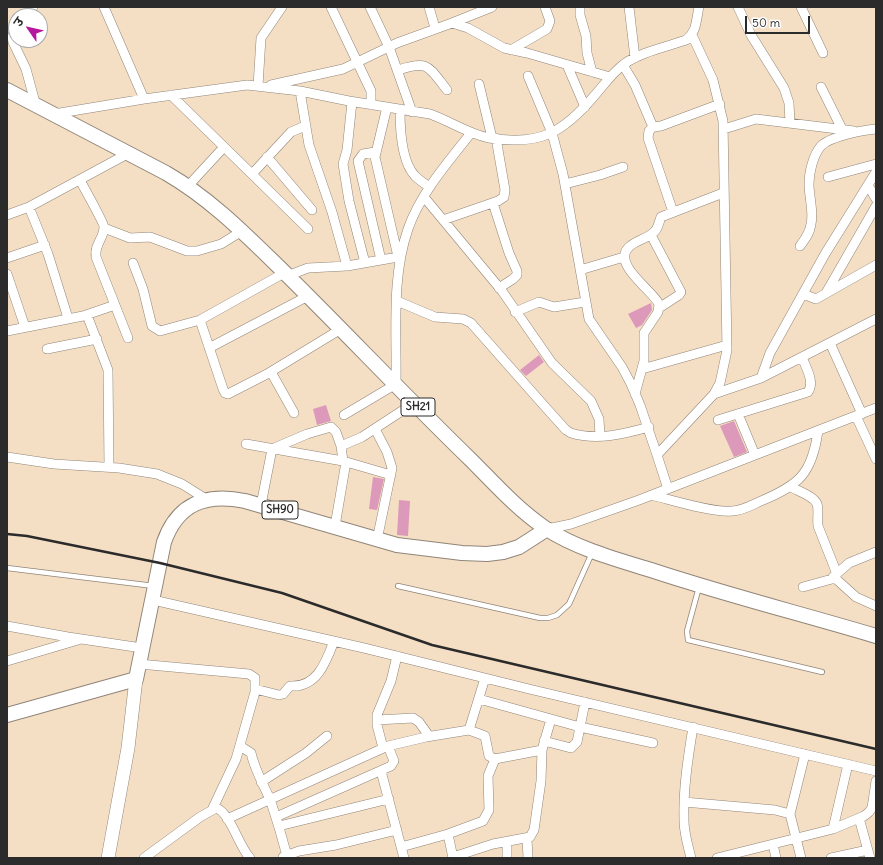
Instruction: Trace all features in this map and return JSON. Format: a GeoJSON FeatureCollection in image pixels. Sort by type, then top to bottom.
{"type":"FeatureCollection","features":[{"type":"Feature","properties":{"kind":"main road","name":"SH21"},"geometry":{"type":"LineString","coordinates":[[7,90],[129,153],[188,186],[217,208],[286,274],[508,496],[530,517],[547,529],[593,551],[700,586],[874,633]]}},
{"type":"Feature","properties":{"kind":"main road","name":"SH90"},"geometry":{"type":"LineString","coordinates":[[136,679],[169,529],[176,517],[184,510],[206,500],[219,497],[231,498],[335,526],[377,540],[428,550],[487,554],[503,552],[519,547],[547,529]]}},
{"type":"Feature","properties":{"kind":"main road"},"geometry":{"type":"LineString","coordinates":[[7,715],[136,679]]}},
{"type":"Feature","properties":{"kind":"street"},"geometry":{"type":"LineString","coordinates":[[104,7],[144,99]]}},
{"type":"Feature","properties":{"kind":"street"},"geometry":{"type":"LineString","coordinates":[[260,86],[261,38],[282,7]]}},
{"type":"Feature","properties":{"kind":"street"},"geometry":{"type":"LineString","coordinates":[[331,7],[371,91],[372,105]]}},
{"type":"Feature","properties":{"kind":"street"},"geometry":{"type":"LineString","coordinates":[[370,7],[389,47],[412,112]]}},
{"type":"Feature","properties":{"kind":"street"},"geometry":{"type":"LineString","coordinates":[[260,86],[324,74],[358,63],[389,47],[492,7]]}},
{"type":"Feature","properties":{"kind":"street"},"geometry":{"type":"LineString","coordinates":[[511,50],[547,29],[550,21],[545,7]]}},
{"type":"Feature","properties":{"kind":"street"},"geometry":{"type":"LineString","coordinates":[[580,7],[580,15],[586,36],[587,53],[592,72]]}},
{"type":"Feature","properties":{"kind":"street"},"geometry":{"type":"LineString","coordinates":[[629,7],[635,58]]}},
{"type":"Feature","properties":{"kind":"street"},"geometry":{"type":"LineString","coordinates":[[54,114],[144,99],[237,86],[260,86],[300,91],[352,102],[412,112],[441,118],[471,133],[494,138],[526,140],[544,137],[570,122],[585,107],[610,77],[635,58],[686,40],[695,30],[699,7]]}},
{"type":"Feature","properties":{"kind":"street"},"geometry":{"type":"LineString","coordinates":[[738,7],[751,35],[784,88],[789,103],[790,122]]}},
{"type":"Feature","properties":{"kind":"street"},"geometry":{"type":"LineString","coordinates":[[801,7],[823,53]]}},
{"type":"Feature","properties":{"kind":"street"},"geometry":{"type":"LineString","coordinates":[[431,8],[435,28]]}},
{"type":"Feature","properties":{"kind":"street"},"geometry":{"type":"LineString","coordinates":[[452,23],[468,28],[504,48],[527,53],[610,77]]}},
{"type":"Feature","properties":{"kind":"street"},"geometry":{"type":"LineString","coordinates":[[657,455],[714,394],[720,383],[724,369],[727,345],[723,193],[724,129],[720,104],[713,80],[692,35]]}},
{"type":"Feature","properties":{"kind":"street"},"geometry":{"type":"LineString","coordinates":[[16,48],[26,69],[36,106]]}},
{"type":"Feature","properties":{"kind":"street"},"geometry":{"type":"LineString","coordinates":[[398,70],[418,64],[426,66],[432,71],[446,90]]}},
{"type":"Feature","properties":{"kind":"street"},"geometry":{"type":"LineString","coordinates":[[567,65],[585,107]]}},
{"type":"Feature","properties":{"kind":"street"},"geometry":{"type":"LineString","coordinates":[[624,65],[635,85],[653,127]]}},
{"type":"Feature","properties":{"kind":"street"},"geometry":{"type":"LineString","coordinates":[[528,76],[552,133],[565,184],[585,302],[592,324],[622,367],[635,394],[648,427],[668,489]]}},
{"type":"Feature","properties":{"kind":"street"},"geometry":{"type":"LineString","coordinates":[[443,220],[502,200],[505,194],[494,138],[479,84]]}},
{"type":"Feature","properties":{"kind":"street"},"geometry":{"type":"LineString","coordinates":[[821,87],[842,130]]}},
{"type":"Feature","properties":{"kind":"street"},"geometry":{"type":"LineString","coordinates":[[300,91],[305,126],[314,164],[332,212],[347,266]]}},
{"type":"Feature","properties":{"kind":"street"},"geometry":{"type":"LineString","coordinates":[[171,95],[308,229]]}},
{"type":"Feature","properties":{"kind":"street"},"geometry":{"type":"LineString","coordinates":[[352,102],[347,150],[343,164],[349,201],[365,263]]}},
{"type":"Feature","properties":{"kind":"street"},"geometry":{"type":"LineString","coordinates":[[673,212],[648,138],[649,131],[653,127],[661,126],[720,104]]}},
{"type":"Feature","properties":{"kind":"street"},"geometry":{"type":"LineString","coordinates":[[386,107],[375,152],[376,163],[399,261]]}},
{"type":"Feature","properties":{"kind":"street"},"geometry":{"type":"LineString","coordinates":[[400,110],[402,144],[409,164],[414,175],[430,187]]}},
{"type":"Feature","properties":{"kind":"street"},"geometry":{"type":"LineString","coordinates":[[724,129],[756,119],[790,122],[857,132]]}},
{"type":"Feature","properties":{"kind":"street"},"geometry":{"type":"LineString","coordinates":[[252,174],[291,132],[305,126]]}},
{"type":"Feature","properties":{"kind":"street"},"geometry":{"type":"LineString","coordinates":[[800,246],[810,231],[812,223],[809,182],[816,154],[821,146],[827,142],[857,132],[876,128]]}},
{"type":"Feature","properties":{"kind":"street"},"geometry":{"type":"LineString","coordinates":[[344,415],[396,384],[399,261],[408,228],[430,187],[471,133]]}},
{"type":"Feature","properties":{"kind":"street"},"geometry":{"type":"LineString","coordinates":[[188,186],[224,147]]}},
{"type":"Feature","properties":{"kind":"street"},"geometry":{"type":"LineString","coordinates":[[375,152],[363,154],[358,162],[381,260]]}},
{"type":"Feature","properties":{"kind":"street"},"geometry":{"type":"LineString","coordinates":[[7,215],[29,207],[129,153]]}},
{"type":"Feature","properties":{"kind":"street"},"geometry":{"type":"LineString","coordinates":[[267,157],[312,210]]}},
{"type":"Feature","properties":{"kind":"street"},"geometry":{"type":"LineString","coordinates":[[828,177],[876,164]]}},
{"type":"Feature","properties":{"kind":"street"},"geometry":{"type":"LineString","coordinates":[[565,184],[600,175],[623,167]]}},
{"type":"Feature","properties":{"kind":"street"},"geometry":{"type":"LineString","coordinates":[[761,378],[770,353],[850,211],[876,172]]}},
{"type":"Feature","properties":{"kind":"street"},"geometry":{"type":"LineString","coordinates":[[80,180],[104,224],[104,228],[95,252],[128,338]]}},
{"type":"Feature","properties":{"kind":"street"},"geometry":{"type":"LineString","coordinates":[[868,185],[876,199]]}},
{"type":"Feature","properties":{"kind":"street"},"geometry":{"type":"LineString","coordinates":[[624,257],[625,253],[631,246],[651,235],[657,229],[661,217],[723,193]]}},
{"type":"Feature","properties":{"kind":"street"},"geometry":{"type":"LineString","coordinates":[[424,197],[499,288],[552,363],[591,401],[599,419],[600,436]]}},
{"type":"Feature","properties":{"kind":"street"},"geometry":{"type":"LineString","coordinates":[[493,203],[509,253],[517,271],[517,275],[513,279],[499,288]]}},
{"type":"Feature","properties":{"kind":"street"},"geometry":{"type":"LineString","coordinates":[[826,293],[876,206]]}},
{"type":"Feature","properties":{"kind":"street"},"geometry":{"type":"LineString","coordinates":[[29,207],[45,245],[68,318]]}},
{"type":"Feature","properties":{"kind":"street"},"geometry":{"type":"LineString","coordinates":[[104,228],[130,238],[150,237],[186,252],[197,251],[221,244],[242,231]]}},
{"type":"Feature","properties":{"kind":"street"},"geometry":{"type":"LineString","coordinates":[[635,394],[642,369],[644,333],[659,308],[681,292],[651,235]]}},
{"type":"Feature","properties":{"kind":"street"},"geometry":{"type":"LineString","coordinates":[[7,258],[45,245]]}},
{"type":"Feature","properties":{"kind":"street"},"geometry":{"type":"LineString","coordinates":[[580,270],[624,257]]}},
{"type":"Feature","properties":{"kind":"street"},"geometry":{"type":"LineString","coordinates":[[624,257],[632,272],[657,299],[659,308]]}},
{"type":"Feature","properties":{"kind":"street"},"geometry":{"type":"LineString","coordinates":[[133,263],[143,289],[154,329],[160,331],[200,320],[286,274],[308,268],[347,266],[381,260],[399,261]]}},
{"type":"Feature","properties":{"kind":"street"},"geometry":{"type":"LineString","coordinates":[[803,294],[812,299],[826,293],[876,265]]}},
{"type":"Feature","properties":{"kind":"street"},"geometry":{"type":"LineString","coordinates":[[7,274],[24,327]]}},
{"type":"Feature","properties":{"kind":"street"},"geometry":{"type":"LineString","coordinates":[[209,348],[308,296]]}},
{"type":"Feature","properties":{"kind":"street"},"geometry":{"type":"LineString","coordinates":[[397,301],[435,317],[463,319],[471,323],[566,430],[577,435],[600,436],[627,434],[648,427]]}},
{"type":"Feature","properties":{"kind":"street"},"geometry":{"type":"LineString","coordinates":[[515,312],[539,302],[554,307],[585,302]]}},
{"type":"Feature","properties":{"kind":"street"},"geometry":{"type":"LineString","coordinates":[[7,331],[87,315],[115,306]]}},
{"type":"Feature","properties":{"kind":"street"},"geometry":{"type":"LineString","coordinates":[[87,315],[108,370],[109,468]]}},
{"type":"Feature","properties":{"kind":"street"},"geometry":{"type":"LineString","coordinates":[[714,394],[761,378],[876,319]]}},
{"type":"Feature","properties":{"kind":"street"},"geometry":{"type":"LineString","coordinates":[[200,320],[225,393],[228,394],[271,372],[341,329]]}},
{"type":"Feature","properties":{"kind":"street"},"geometry":{"type":"LineString","coordinates":[[46,349],[97,339]]}},
{"type":"Feature","properties":{"kind":"street"},"geometry":{"type":"LineString","coordinates":[[830,343],[876,459]]}},
{"type":"Feature","properties":{"kind":"street"},"geometry":{"type":"LineString","coordinates":[[642,369],[727,345]]}},
{"type":"Feature","properties":{"kind":"street"},"geometry":{"type":"LineString","coordinates":[[718,420],[808,392],[810,389],[810,378],[802,357]]}},
{"type":"Feature","properties":{"kind":"street"},"geometry":{"type":"LineString","coordinates":[[271,372],[294,414]]}},
{"type":"Feature","properties":{"kind":"street"},"geometry":{"type":"LineString","coordinates":[[341,446],[360,439],[414,403]]}},
{"type":"Feature","properties":{"kind":"street"},"geometry":{"type":"LineString","coordinates":[[547,529],[571,524],[668,489],[876,408]]}},
{"type":"Feature","properties":{"kind":"street"},"geometry":{"type":"LineString","coordinates":[[738,414],[755,455]]}},
{"type":"Feature","properties":{"kind":"street"},"geometry":{"type":"LineString","coordinates":[[272,449],[307,434],[331,427],[336,432],[341,446],[344,462],[335,526]]}},
{"type":"Feature","properties":{"kind":"street"},"geometry":{"type":"LineString","coordinates":[[375,429],[391,461],[391,475],[377,540]]}},
{"type":"Feature","properties":{"kind":"street"},"geometry":{"type":"LineString","coordinates":[[651,495],[717,510],[733,511],[777,494],[790,487],[801,477],[809,465],[815,448],[818,431]]}},
{"type":"Feature","properties":{"kind":"street"},"geometry":{"type":"LineString","coordinates":[[246,444],[344,462],[391,475]]}},
{"type":"Feature","properties":{"kind":"street"},"geometry":{"type":"LineString","coordinates":[[261,505],[272,449]]}},
{"type":"Feature","properties":{"kind":"street"},"geometry":{"type":"LineString","coordinates":[[7,457],[54,464],[109,468],[157,474],[182,484],[206,500]]}},
{"type":"Feature","properties":{"kind":"street"},"geometry":{"type":"LineString","coordinates":[[790,487],[814,501],[817,505],[816,519],[835,576],[841,583],[863,601],[876,606]]}},
{"type":"Feature","properties":{"kind":"street"},"geometry":{"type":"LineString","coordinates":[[803,587],[835,576],[849,563],[876,552]]}},
{"type":"Feature","properties":{"kind":"street"},"geometry":{"type":"LineString","coordinates":[[154,593],[334,641],[876,771]]}},
{"type":"Feature","properties":{"kind":"street"},"geometry":{"type":"LineString","coordinates":[[7,626],[142,648]]}},
{"type":"Feature","properties":{"kind":"street"},"geometry":{"type":"LineString","coordinates":[[7,661],[82,639]]}},
{"type":"Feature","properties":{"kind":"street"},"geometry":{"type":"LineString","coordinates":[[255,689],[279,695],[283,694],[290,686],[304,685],[322,671],[334,641]]}},
{"type":"Feature","properties":{"kind":"street"},"geometry":{"type":"LineString","coordinates":[[276,817],[391,766],[394,761],[385,747],[377,720],[379,707],[393,673],[397,656]]}},
{"type":"Feature","properties":{"kind":"street"},"geometry":{"type":"LineString","coordinates":[[139,664],[249,674],[255,678],[255,689],[240,746],[230,774],[212,810],[144,858]]}},
{"type":"Feature","properties":{"kind":"street"},"geometry":{"type":"LineString","coordinates":[[468,730],[485,678]]}},
{"type":"Feature","properties":{"kind":"street"},"geometry":{"type":"LineString","coordinates":[[108,858],[128,748],[136,679]]}},
{"type":"Feature","properties":{"kind":"street"},"geometry":{"type":"LineString","coordinates":[[479,699],[580,727],[653,743]]}},
{"type":"Feature","properties":{"kind":"street"},"geometry":{"type":"LineString","coordinates":[[227,819],[385,747],[429,736],[468,730],[485,736],[489,756],[494,759],[543,746],[571,748],[577,742],[585,702]]}},
{"type":"Feature","properties":{"kind":"street"},"geometry":{"type":"LineString","coordinates":[[377,720],[413,718],[419,722],[429,736]]}},
{"type":"Feature","properties":{"kind":"street"},"geometry":{"type":"LineString","coordinates":[[448,834],[453,857],[486,845],[527,839],[530,837],[534,830],[541,781],[543,746],[551,719]]}},
{"type":"Feature","properties":{"kind":"street"},"geometry":{"type":"LineString","coordinates":[[691,858],[684,823],[684,802],[687,764],[693,727]]}},
{"type":"Feature","properties":{"kind":"street"},"geometry":{"type":"LineString","coordinates":[[261,782],[306,753],[327,736]]}},
{"type":"Feature","properties":{"kind":"street"},"geometry":{"type":"LineString","coordinates":[[240,746],[251,753],[253,765],[270,800],[279,826],[284,857],[397,830]]}},
{"type":"Feature","properties":{"kind":"street"},"geometry":{"type":"LineString","coordinates":[[801,858],[790,814],[805,754]]}},
{"type":"Feature","properties":{"kind":"street"},"geometry":{"type":"LineString","coordinates":[[401,847],[448,834],[480,823],[486,817],[490,805],[488,776],[494,759]]}},
{"type":"Feature","properties":{"kind":"street"},"geometry":{"type":"LineString","coordinates":[[833,829],[848,764]]}},
{"type":"Feature","properties":{"kind":"street"},"geometry":{"type":"LineString","coordinates":[[381,771],[404,858]]}},
{"type":"Feature","properties":{"kind":"street"},"geometry":{"type":"LineString","coordinates":[[717,858],[833,829],[858,818],[869,812],[876,780]]}},
{"type":"Feature","properties":{"kind":"street"},"geometry":{"type":"LineString","coordinates":[[279,826],[389,799]]}},
{"type":"Feature","properties":{"kind":"street"},"geometry":{"type":"LineString","coordinates":[[684,802],[775,810],[790,814]]}},
{"type":"Feature","properties":{"kind":"street"},"geometry":{"type":"LineString","coordinates":[[212,810],[221,809],[243,850],[250,858]]}},
{"type":"Feature","properties":{"kind":"street"},"geometry":{"type":"LineString","coordinates":[[831,858],[869,854],[858,818]]}},
{"type":"Feature","properties":{"kind":"street"},"geometry":{"type":"LineString","coordinates":[[527,839],[528,858]]}},
{"type":"Feature","properties":{"kind":"street"},"geometry":{"type":"LineString","coordinates":[[507,842],[507,858]]}},
{"type":"Feature","properties":{"kind":"street"},"geometry":{"type":"LineString","coordinates":[[773,844],[776,858]]}},
{"type":"Feature","properties":{"kind":"lane"},"geometry":{"type":"LineString","coordinates":[[398,586],[525,615],[548,618],[564,610],[569,604],[593,551]]}},
{"type":"Feature","properties":{"kind":"lane"},"geometry":{"type":"LineString","coordinates":[[7,568],[154,593]]}},
{"type":"Feature","properties":{"kind":"lane"},"geometry":{"type":"LineString","coordinates":[[700,586],[687,631],[688,640],[822,672]]}},
{"type":"Feature","properties":{"kind":"building"},"geometry":{"type":"Polygon","coordinates":[[[651,303],[652,310],[642,325],[636,328],[628,314],[651,303]]]}},
{"type":"Feature","properties":{"kind":"building"},"geometry":{"type":"Polygon","coordinates":[[[539,355],[544,362],[526,376],[520,370],[539,355]]]}},
{"type":"Feature","properties":{"kind":"building"},"geometry":{"type":"Polygon","coordinates":[[[326,405],[331,421],[317,425],[313,409],[326,405]]]}},
{"type":"Feature","properties":{"kind":"building"},"geometry":{"type":"Polygon","coordinates":[[[734,421],[747,452],[734,457],[720,426],[734,421]]]}},
{"type":"Feature","properties":{"kind":"building"},"geometry":{"type":"Polygon","coordinates":[[[373,477],[384,479],[377,510],[369,509],[373,477]]]}},
{"type":"Feature","properties":{"kind":"building"},"geometry":{"type":"Polygon","coordinates":[[[399,500],[410,501],[408,536],[397,535],[399,500]]]}},
{"type":"Feature","properties":{"kind":"railway"},"geometry":{"type":"LineString","coordinates":[[7,534],[27,536],[160,563],[282,593],[432,645],[876,749]]}}]}
